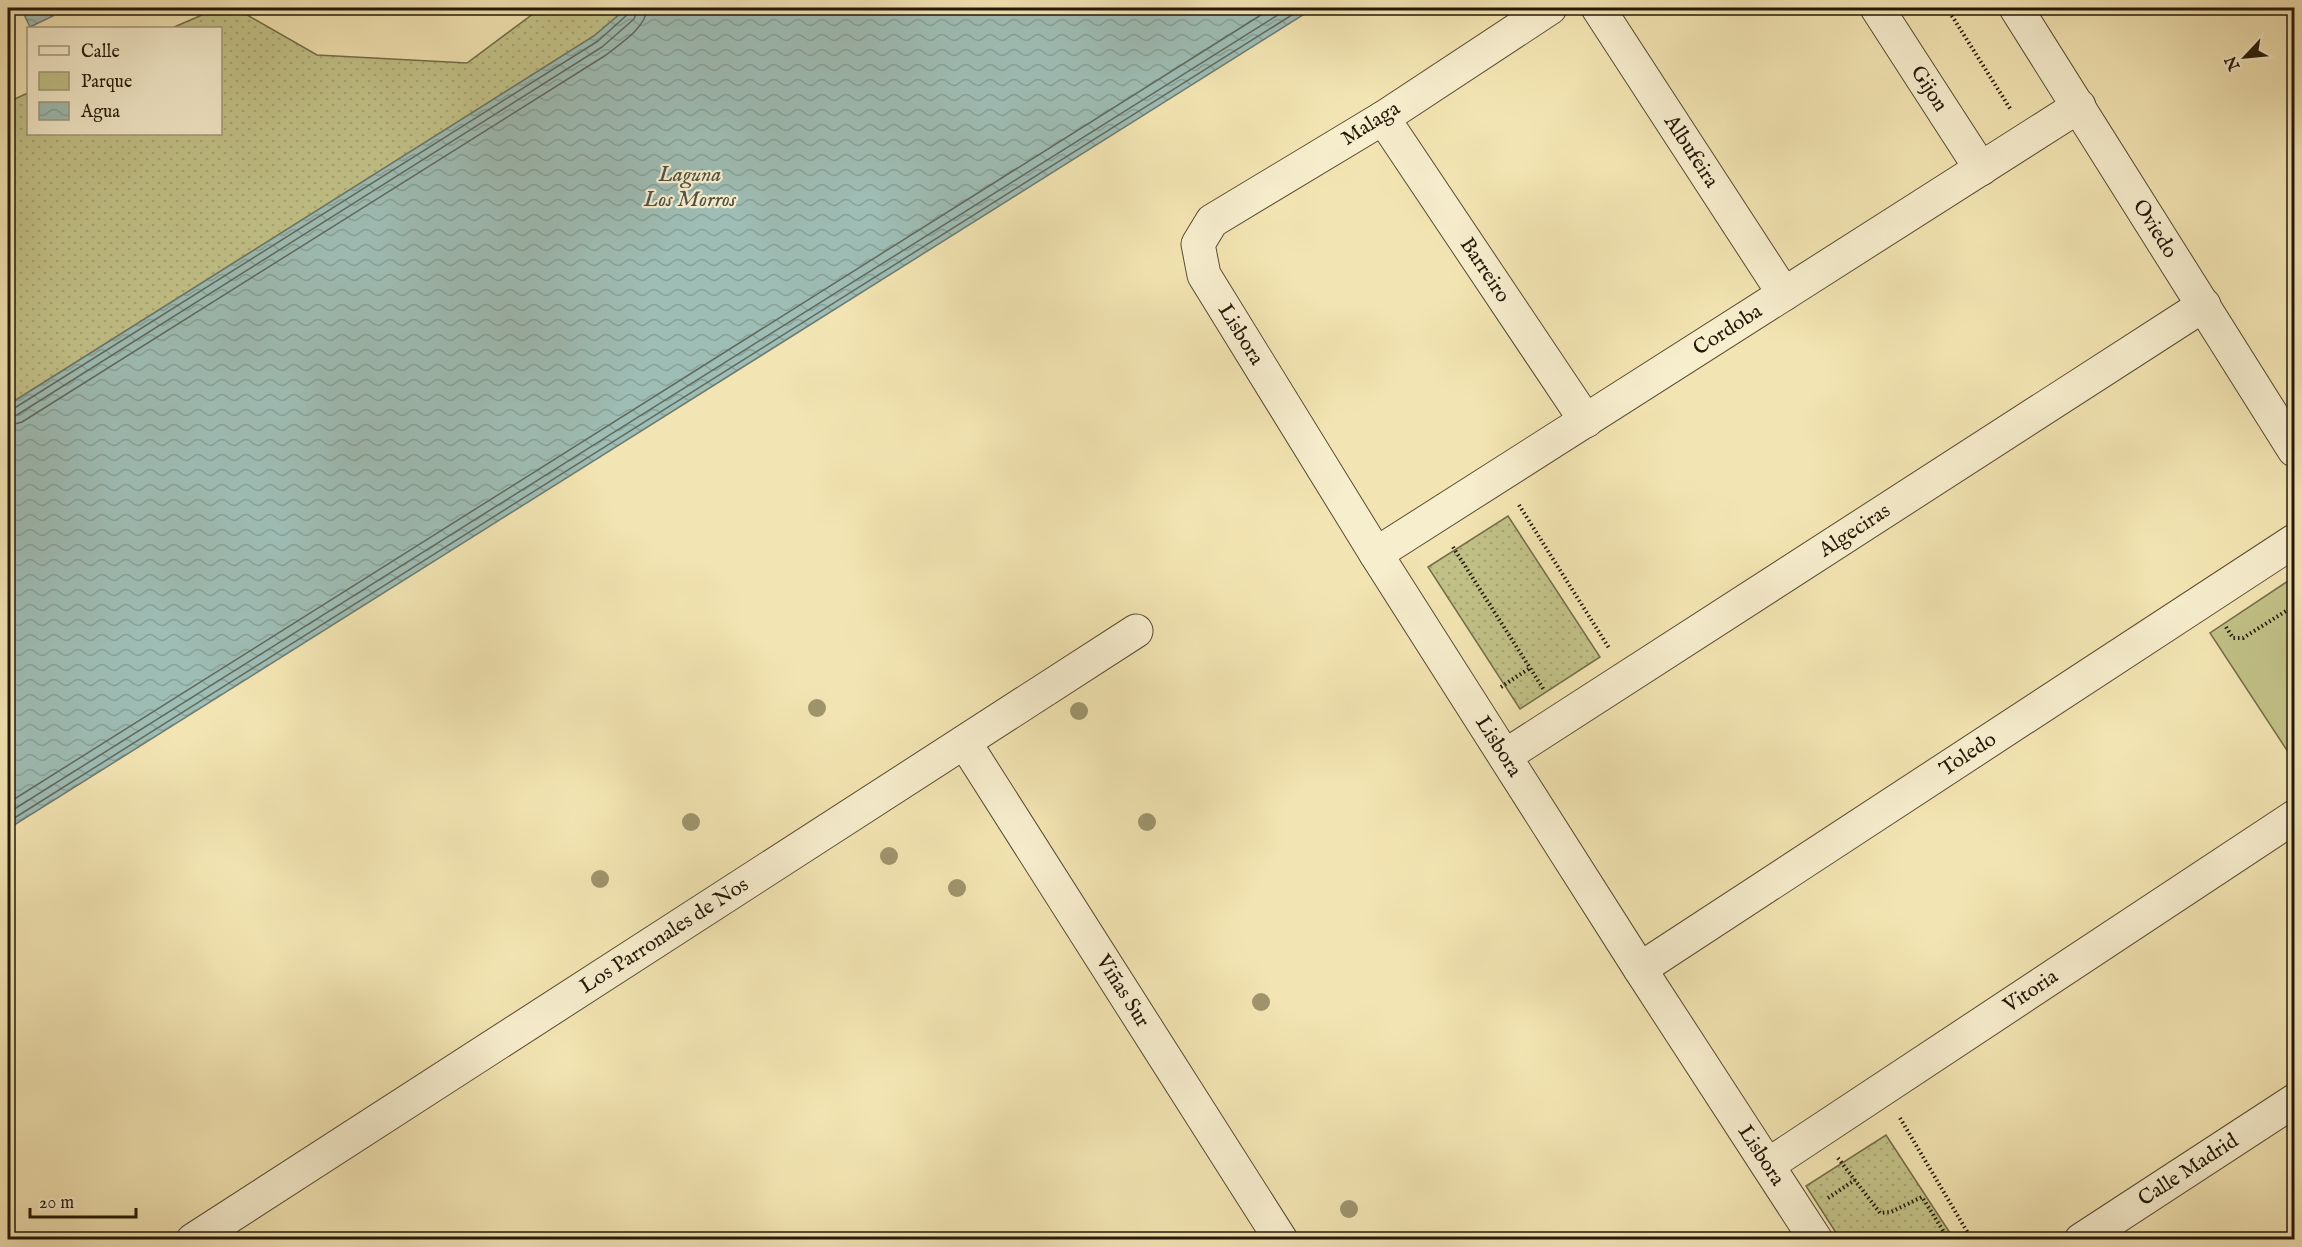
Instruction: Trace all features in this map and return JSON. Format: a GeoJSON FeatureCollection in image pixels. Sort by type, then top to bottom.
{"type":"FeatureCollection","features":[{"type":"Feature","properties":{"kind":"street","name":"Malaga"},"geometry":{"type":"LineString","coordinates":[[1198,244],[1212,221],[1383,118],[1550,8]]}},
{"type":"Feature","properties":{"kind":"street","name":"Albufeira"},"geometry":{"type":"LineString","coordinates":[[1598,8],[1784,294]]}},
{"type":"Feature","properties":{"kind":"street","name":"Gijon"},"geometry":{"type":"LineString","coordinates":[[1877,8],[1981,169]]}},
{"type":"Feature","properties":{"kind":"street","name":"Oviedo"},"geometry":{"type":"LineString","coordinates":[[2016,8],[2295,450]]}},
{"type":"Feature","properties":{"kind":"street","name":"Cordoba"},"geometry":{"type":"LineString","coordinates":[[1376,554],[2079,106]]}},
{"type":"Feature","properties":{"kind":"street","name":"Barreiro"},"geometry":{"type":"LineString","coordinates":[[1383,118],[1586,421]]}},
{"type":"Feature","properties":{"kind":"street","name":"Lisbora"},"geometry":{"type":"LineString","coordinates":[[1198,244],[1204,275],[1376,554],[1640,969],[1816,1239]]}},
{"type":"Feature","properties":{"kind":"street","name":"Algeciras"},"geometry":{"type":"LineString","coordinates":[[1505,756],[2204,305]]}},
{"type":"Feature","properties":{"kind":"street","name":"Toledo"},"geometry":{"type":"LineString","coordinates":[[1640,969],[2295,541]]}},
{"type":"Feature","properties":{"kind":"street","name":"Los Parronales de Nos"},"geometry":{"type":"LineString","coordinates":[[194,1239],[1136,632]]}},
{"type":"Feature","properties":{"kind":"street","name":"Viñas Sur"},"geometry":{"type":"LineString","coordinates":[[964,743],[1281,1239]]}},
{"type":"Feature","properties":{"kind":"street","name":"Vitoria"},"geometry":{"type":"LineString","coordinates":[[1768,1165],[2295,817]]}},
{"type":"Feature","properties":{"kind":"street","name":"Calle Madrid"},"geometry":{"type":"LineString","coordinates":[[2081,1239],[2295,1101]]}},
{"type":"Feature","properties":{"kind":"path"},"geometry":{"type":"LineString","coordinates":[[1947,8],[2029,139]]}},
{"type":"Feature","properties":{"kind":"path"},"geometry":{"type":"LineString","coordinates":[[1500,475],[1627,677]]}},
{"type":"Feature","properties":{"kind":"path"},"geometry":{"type":"LineString","coordinates":[[1435,517],[1562,718]]}},
{"type":"Feature","properties":{"kind":"path"},"geometry":{"type":"LineString","coordinates":[[2207,598],[2233,638],[2242,638],[2295,606]]}},
{"type":"Feature","properties":{"kind":"path"},"geometry":{"type":"LineString","coordinates":[[1882,1089],[1972,1239]]}},
{"type":"Feature","properties":{"kind":"path"},"geometry":{"type":"LineString","coordinates":[[1817,1132],[1880,1213],[1891,1212],[1922,1197],[1949,1239]]}},
{"type":"Feature","properties":{"kind":"green space"},"geometry":{"type":"Polygon","coordinates":[[[218,8],[235,8],[317,55],[467,63],[541,8],[627,8],[594,36],[8,405],[8,102],[27,93],[27,135],[222,135],[222,27],[174,27],[218,8]]]}},
{"type":"Feature","properties":{"kind":"green space"},"geometry":{"type":"Polygon","coordinates":[[[1508,516],[1600,657],[1520,709],[1428,567],[1508,516]]]}},
{"type":"Feature","properties":{"kind":"green space"},"geometry":{"type":"Polygon","coordinates":[[[2294,577],[2294,761],[2210,633],[2294,577]]]}},
{"type":"Feature","properties":{"kind":"green space"},"geometry":{"type":"Polygon","coordinates":[[[1886,1135],[1954,1239],[1840,1239],[1806,1186],[1886,1135]]]}},
{"type":"Feature","properties":{"kind":"water"},"geometry":{"type":"Polygon","coordinates":[[[21,8],[49,8],[53,16],[30,27],[21,8]]]}},
{"type":"Feature","properties":{"kind":"water","name":"Laguna Los Morros"},"geometry":{"type":"Polygon","coordinates":[[[627,8],[1314,8],[8,829],[8,405],[594,36],[627,8]]]}}]}
